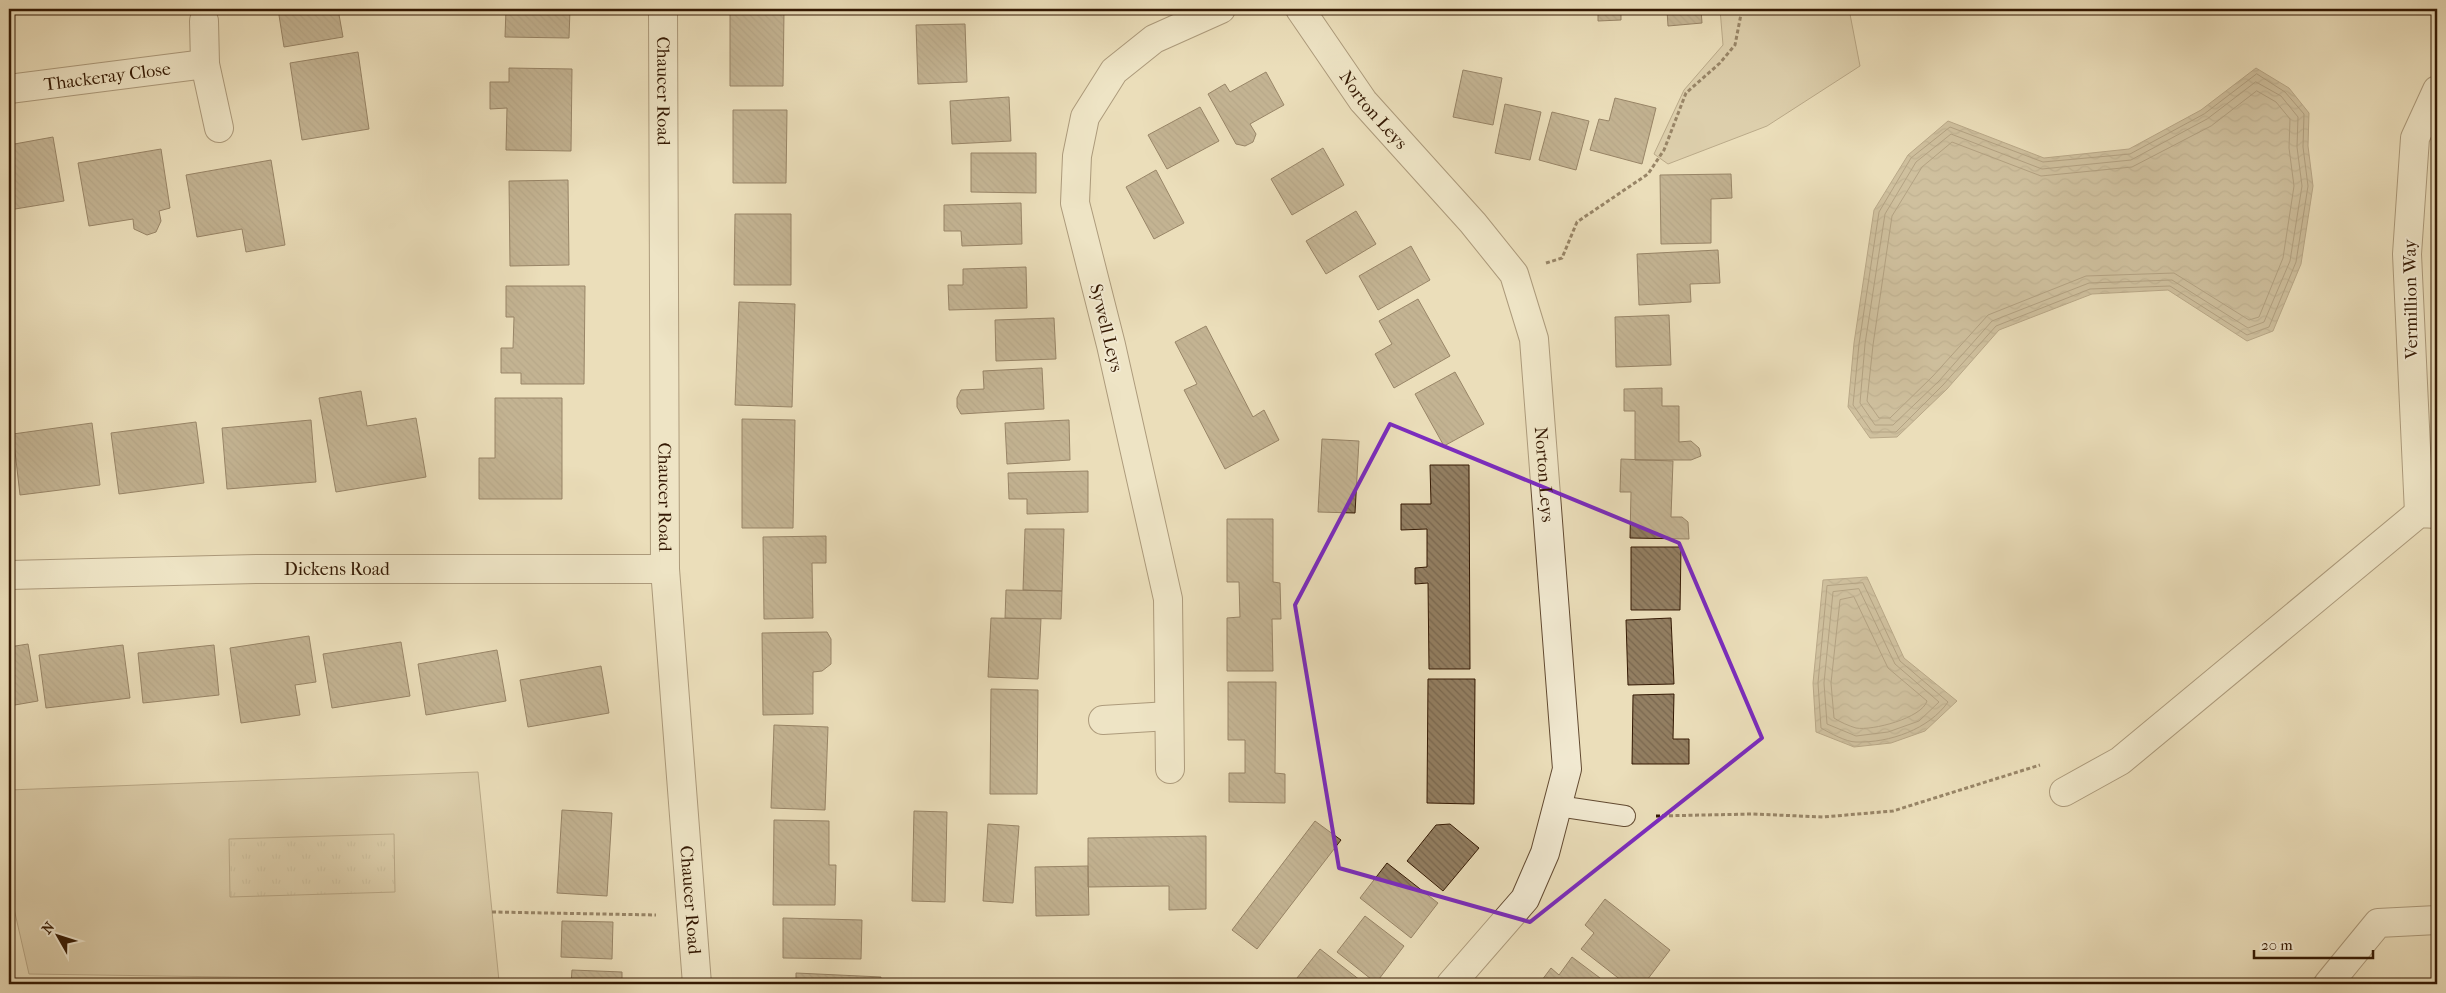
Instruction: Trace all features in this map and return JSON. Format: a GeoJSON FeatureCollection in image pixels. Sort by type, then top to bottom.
{"type":"FeatureCollection","features":[{"type":"Feature","properties":{"kind":"street","name":"Chaucer Road"},"geometry":{"type":"LineString","coordinates":[[663,9],[665,568],[697,984]]}},
{"type":"Feature","properties":{"kind":"street","name":"Sywell Leys"},"geometry":{"type":"LineString","coordinates":[[1170,769],[1168,599],[1075,202],[1077,156],[1085,117],[1114,71],[1154,39],[1221,9]]}},
{"type":"Feature","properties":{"kind":"street","name":"Norton Leys"},"geometry":{"type":"LineString","coordinates":[[1300,9],[1363,101],[1473,223],[1514,274],[1534,338],[1568,769],[1546,853],[1525,898],[1451,984]]}},
{"type":"Feature","properties":{"kind":"street"},"geometry":{"type":"LineString","coordinates":[[204,20],[205,64],[219,128]]}},
{"type":"Feature","properties":{"kind":"street","name":"Thackeray Close"},"geometry":{"type":"LineString","coordinates":[[9,88],[205,64]]}},
{"type":"Feature","properties":{"kind":"street","name":"Vermillion Way"},"geometry":{"type":"LineString","coordinates":[[2428,513],[2407,254],[2415,138],[2437,90]]}},
{"type":"Feature","properties":{"kind":"street"},"geometry":{"type":"LineString","coordinates":[[2064,792],[2120,761],[2428,513]]}},
{"type":"Feature","properties":{"kind":"street","name":"Dickens Road"},"geometry":{"type":"LineString","coordinates":[[9,575],[258,569],[665,568]]}},
{"type":"Feature","properties":{"kind":"street"},"geometry":{"type":"LineString","coordinates":[[1103,720],[1169,716]]}},
{"type":"Feature","properties":{"kind":"street"},"geometry":{"type":"LineString","coordinates":[[2328,984],[2378,923],[2437,920]]}},
{"type":"Feature","properties":{"kind":"lane"},"geometry":{"type":"LineString","coordinates":[[1558,806],[1625,816]]}},
{"type":"Feature","properties":{"kind":"path"},"geometry":{"type":"LineString","coordinates":[[1514,274],[1562,258],[1577,222],[1648,174],[1664,150],[1686,93],[1720,63],[1734,45],[1742,9]]}},
{"type":"Feature","properties":{"kind":"path"},"geometry":{"type":"LineString","coordinates":[[1625,816],[1752,814],[1823,817],[1893,811],[1993,778],[2049,763]]}},
{"type":"Feature","properties":{"kind":"path"},"geometry":{"type":"LineString","coordinates":[[492,912],[692,916]]}},
{"type":"Feature","properties":{"kind":"highlighted area"},"geometry":{"type":"Polygon","coordinates":[[[1390,424],[1679,543],[1762,738],[1530,922],[1339,868],[1295,605],[1390,424]]]}},
{"type":"Feature","properties":{"kind":"green space"},"geometry":{"type":"Polygon","coordinates":[[[1720,9],[1849,9],[1860,66],[1767,126],[1668,164],[1654,154],[1684,90],[1723,45],[1720,9]]]}},
{"type":"Feature","properties":{"kind":"green space"},"geometry":{"type":"Polygon","coordinates":[[[478,772],[499,981],[29,974],[9,887],[9,790],[478,772]]]}},
{"type":"Feature","properties":{"kind":"green space"},"geometry":{"type":"Polygon","coordinates":[[[394,834],[395,892],[230,897],[229,839],[394,834]]]}},
{"type":"Feature","properties":{"kind":"water"},"geometry":{"type":"Polygon","coordinates":[[[2256,68],[2289,88],[2309,113],[2308,146],[2313,186],[2301,264],[2273,331],[2247,341],[2168,290],[2092,294],[1999,330],[1947,389],[1897,437],[1870,438],[1848,407],[1854,343],[1874,210],[1908,155],[1948,121],[2044,158],[2129,149],[2201,110],[2256,68]]]}},
{"type":"Feature","properties":{"kind":"water"},"geometry":{"type":"Polygon","coordinates":[[[1867,577],[1904,658],[1957,701],[1925,731],[1891,743],[1854,747],[1816,732],[1813,683],[1823,580],[1867,577]]]}},
{"type":"Feature","properties":{"kind":"building"},"geometry":{"type":"Polygon","coordinates":[[[278,9],[338,9],[343,37],[284,47],[278,9]]]}},
{"type":"Feature","properties":{"kind":"building"},"geometry":{"type":"Polygon","coordinates":[[[506,9],[570,9],[569,38],[505,37],[506,9]]]}},
{"type":"Feature","properties":{"kind":"building"},"geometry":{"type":"Polygon","coordinates":[[[1598,9],[1621,9],[1621,20],[1598,21],[1598,9]]]}},
{"type":"Feature","properties":{"kind":"building"},"geometry":{"type":"Polygon","coordinates":[[[1648,9],[1701,9],[1702,23],[1668,26],[1667,10],[1648,11],[1648,9]]]}},
{"type":"Feature","properties":{"kind":"building"},"geometry":{"type":"Polygon","coordinates":[[[730,12],[784,12],[783,86],[730,86],[730,12]]]}},
{"type":"Feature","properties":{"kind":"building"},"geometry":{"type":"Polygon","coordinates":[[[965,24],[967,82],[918,84],[916,25],[965,24]]]}},
{"type":"Feature","properties":{"kind":"building"},"geometry":{"type":"Polygon","coordinates":[[[358,52],[369,129],[302,140],[290,63],[358,52]]]}},
{"type":"Feature","properties":{"kind":"building"},"geometry":{"type":"Polygon","coordinates":[[[509,68],[572,69],[571,151],[506,150],[507,108],[490,109],[490,82],[509,82],[509,68]]]}},
{"type":"Feature","properties":{"kind":"building"},"geometry":{"type":"Polygon","coordinates":[[[1463,70],[1502,78],[1493,125],[1453,117],[1463,70]]]}},
{"type":"Feature","properties":{"kind":"building"},"geometry":{"type":"Polygon","coordinates":[[[1266,72],[1284,105],[1250,124],[1256,134],[1253,142],[1245,146],[1236,144],[1208,94],[1225,84],[1230,92],[1266,72]]]}},
{"type":"Feature","properties":{"kind":"building"},"geometry":{"type":"Polygon","coordinates":[[[1009,97],[1011,141],[952,144],[950,101],[1009,97]]]}},
{"type":"Feature","properties":{"kind":"building"},"geometry":{"type":"Polygon","coordinates":[[[1615,98],[1656,108],[1642,164],[1590,150],[1599,119],[1609,121],[1615,98]]]}},
{"type":"Feature","properties":{"kind":"building"},"geometry":{"type":"Polygon","coordinates":[[[1505,104],[1541,112],[1530,160],[1495,153],[1505,104]]]}},
{"type":"Feature","properties":{"kind":"building"},"geometry":{"type":"Polygon","coordinates":[[[1200,107],[1219,141],[1167,169],[1148,135],[1200,107]]]}},
{"type":"Feature","properties":{"kind":"building"},"geometry":{"type":"Polygon","coordinates":[[[733,110],[787,110],[786,183],[733,183],[733,110]]]}},
{"type":"Feature","properties":{"kind":"building"},"geometry":{"type":"Polygon","coordinates":[[[1552,112],[1589,121],[1576,170],[1539,160],[1552,112]]]}},
{"type":"Feature","properties":{"kind":"building"},"geometry":{"type":"Polygon","coordinates":[[[53,137],[64,201],[9,210],[9,145],[53,137]]]}},
{"type":"Feature","properties":{"kind":"building"},"geometry":{"type":"Polygon","coordinates":[[[1323,148],[1344,185],[1292,215],[1271,179],[1323,148]]]}},
{"type":"Feature","properties":{"kind":"building"},"geometry":{"type":"Polygon","coordinates":[[[161,149],[170,208],[159,211],[161,221],[156,232],[147,235],[134,229],[133,219],[89,226],[78,163],[161,149]]]}},
{"type":"Feature","properties":{"kind":"building"},"geometry":{"type":"Polygon","coordinates":[[[971,153],[1036,153],[1036,193],[971,192],[971,153]]]}},
{"type":"Feature","properties":{"kind":"building"},"geometry":{"type":"Polygon","coordinates":[[[271,160],[285,245],[246,252],[242,229],[197,237],[186,175],[271,160]]]}},
{"type":"Feature","properties":{"kind":"building"},"geometry":{"type":"Polygon","coordinates":[[[1156,170],[1184,223],[1154,239],[1126,187],[1156,170]]]}},
{"type":"Feature","properties":{"kind":"building"},"geometry":{"type":"Polygon","coordinates":[[[1731,174],[1732,198],[1711,199],[1711,243],[1661,244],[1660,175],[1731,174]]]}},
{"type":"Feature","properties":{"kind":"building"},"geometry":{"type":"Polygon","coordinates":[[[568,180],[569,265],[510,266],[509,181],[568,180]]]}},
{"type":"Feature","properties":{"kind":"building"},"geometry":{"type":"Polygon","coordinates":[[[1021,203],[1022,244],[962,246],[961,231],[944,231],[944,205],[1021,203]]]}},
{"type":"Feature","properties":{"kind":"building"},"geometry":{"type":"Polygon","coordinates":[[[1356,211],[1376,244],[1326,274],[1306,241],[1356,211]]]}},
{"type":"Feature","properties":{"kind":"building"},"geometry":{"type":"Polygon","coordinates":[[[735,214],[791,214],[791,285],[734,285],[735,214]]]}},
{"type":"Feature","properties":{"kind":"building"},"geometry":{"type":"Polygon","coordinates":[[[1411,246],[1430,280],[1378,310],[1359,276],[1411,246]]]}},
{"type":"Feature","properties":{"kind":"building"},"geometry":{"type":"Polygon","coordinates":[[[1718,250],[1720,283],[1690,284],[1691,302],[1639,305],[1637,254],[1718,250]]]}},
{"type":"Feature","properties":{"kind":"building"},"geometry":{"type":"Polygon","coordinates":[[[1026,267],[1027,308],[949,310],[948,285],[963,285],[963,269],[1026,267]]]}},
{"type":"Feature","properties":{"kind":"building"},"geometry":{"type":"Polygon","coordinates":[[[506,286],[585,286],[584,384],[521,384],[521,373],[501,373],[501,348],[513,348],[514,317],[506,317],[506,286]]]}},
{"type":"Feature","properties":{"kind":"building"},"geometry":{"type":"Polygon","coordinates":[[[1418,299],[1450,356],[1394,388],[1375,354],[1392,344],[1379,321],[1418,299]]]}},
{"type":"Feature","properties":{"kind":"building"},"geometry":{"type":"Polygon","coordinates":[[[739,302],[795,304],[792,407],[735,405],[739,302]]]}},
{"type":"Feature","properties":{"kind":"building"},"geometry":{"type":"Polygon","coordinates":[[[1669,315],[1671,365],[1616,367],[1615,317],[1669,315]]]}},
{"type":"Feature","properties":{"kind":"building"},"geometry":{"type":"Polygon","coordinates":[[[1054,318],[1056,359],[996,361],[995,320],[1054,318]]]}},
{"type":"Feature","properties":{"kind":"building"},"geometry":{"type":"Polygon","coordinates":[[[1206,326],[1253,417],[1264,410],[1279,440],[1225,469],[1184,390],[1197,384],[1175,342],[1206,326]]]}},
{"type":"Feature","properties":{"kind":"building"},"geometry":{"type":"Polygon","coordinates":[[[1042,368],[1044,409],[961,414],[957,407],[957,398],[961,390],[984,389],[983,371],[1042,368]]]}},
{"type":"Feature","properties":{"kind":"building"},"geometry":{"type":"Polygon","coordinates":[[[1455,372],[1484,424],[1444,446],[1415,394],[1455,372]]]}},
{"type":"Feature","properties":{"kind":"building"},"geometry":{"type":"Polygon","coordinates":[[[1662,388],[1662,406],[1679,406],[1679,442],[1691,441],[1699,448],[1701,456],[1691,460],[1635,460],[1635,411],[1624,411],[1624,389],[1662,388]]]}},
{"type":"Feature","properties":{"kind":"building"},"geometry":{"type":"Polygon","coordinates":[[[361,391],[367,426],[416,418],[426,477],[336,492],[319,398],[361,391]]]}},
{"type":"Feature","properties":{"kind":"building"},"geometry":{"type":"Polygon","coordinates":[[[495,398],[562,398],[562,499],[479,499],[479,458],[495,458],[495,398]]]}},
{"type":"Feature","properties":{"kind":"building"},"geometry":{"type":"Polygon","coordinates":[[[742,419],[795,420],[793,528],[742,528],[742,419]]]}},
{"type":"Feature","properties":{"kind":"building"},"geometry":{"type":"Polygon","coordinates":[[[311,420],[316,482],[227,489],[222,428],[311,420]]]}},
{"type":"Feature","properties":{"kind":"building"},"geometry":{"type":"Polygon","coordinates":[[[1069,420],[1070,460],[1007,464],[1005,423],[1069,420]]]}},
{"type":"Feature","properties":{"kind":"building"},"geometry":{"type":"Polygon","coordinates":[[[196,422],[204,483],[119,494],[111,433],[196,422]]]}},
{"type":"Feature","properties":{"kind":"building"},"geometry":{"type":"Polygon","coordinates":[[[92,423],[100,485],[20,495],[13,434],[92,423]]]}},
{"type":"Feature","properties":{"kind":"building"},"geometry":{"type":"Polygon","coordinates":[[[1322,439],[1359,441],[1355,513],[1318,512],[1322,439]]]}},
{"type":"Feature","properties":{"kind":"building"},"geometry":{"type":"Polygon","coordinates":[[[1621,459],[1673,461],[1671,517],[1682,517],[1688,522],[1689,539],[1630,538],[1631,492],[1620,492],[1621,459]]]}},
{"type":"Feature","properties":{"kind":"building"},"geometry":{"type":"Polygon","coordinates":[[[1430,465],[1469,465],[1470,669],[1429,669],[1428,583],[1415,584],[1415,568],[1427,567],[1427,529],[1401,530],[1401,504],[1431,504],[1430,465]]]}},
{"type":"Feature","properties":{"kind":"building"},"geometry":{"type":"Polygon","coordinates":[[[1088,471],[1088,512],[1027,514],[1027,499],[1009,499],[1008,473],[1088,471]]]}},
{"type":"Feature","properties":{"kind":"building"},"geometry":{"type":"Polygon","coordinates":[[[1227,519],[1273,519],[1273,582],[1280,583],[1281,619],[1272,619],[1273,671],[1227,671],[1227,618],[1240,617],[1239,582],[1227,582],[1227,519]]]}},
{"type":"Feature","properties":{"kind":"building"},"geometry":{"type":"Polygon","coordinates":[[[1025,529],[1064,529],[1062,591],[1023,590],[1025,529]]]}},
{"type":"Feature","properties":{"kind":"building"},"geometry":{"type":"Polygon","coordinates":[[[826,536],[826,563],[812,563],[813,618],[764,619],[763,537],[826,536]]]}},
{"type":"Feature","properties":{"kind":"building"},"geometry":{"type":"Polygon","coordinates":[[[1631,547],[1681,547],[1680,610],[1631,610],[1631,547]]]}},
{"type":"Feature","properties":{"kind":"building"},"geometry":{"type":"Polygon","coordinates":[[[1006,590],[1062,591],[1061,619],[1005,618],[1006,590]]]}},
{"type":"Feature","properties":{"kind":"building"},"geometry":{"type":"Polygon","coordinates":[[[991,618],[1041,619],[1038,679],[988,677],[991,618]]]}},
{"type":"Feature","properties":{"kind":"building"},"geometry":{"type":"Polygon","coordinates":[[[1671,618],[1674,684],[1628,685],[1626,620],[1671,618]]]}},
{"type":"Feature","properties":{"kind":"building"},"geometry":{"type":"Polygon","coordinates":[[[827,632],[831,639],[831,664],[822,671],[813,672],[813,714],[763,715],[762,633],[827,632]]]}},
{"type":"Feature","properties":{"kind":"building"},"geometry":{"type":"Polygon","coordinates":[[[309,636],[316,682],[295,685],[300,715],[241,723],[230,648],[309,636]]]}},
{"type":"Feature","properties":{"kind":"building"},"geometry":{"type":"Polygon","coordinates":[[[401,642],[410,696],[332,708],[323,654],[401,642]]]}},
{"type":"Feature","properties":{"kind":"building"},"geometry":{"type":"Polygon","coordinates":[[[28,644],[38,701],[9,706],[9,647],[28,644]]]}},
{"type":"Feature","properties":{"kind":"building"},"geometry":{"type":"Polygon","coordinates":[[[123,645],[130,698],[46,708],[39,655],[123,645]]]}},
{"type":"Feature","properties":{"kind":"building"},"geometry":{"type":"Polygon","coordinates":[[[214,645],[219,695],[143,703],[138,653],[214,645]]]}},
{"type":"Feature","properties":{"kind":"building"},"geometry":{"type":"Polygon","coordinates":[[[497,650],[506,701],[426,715],[418,664],[497,650]]]}},
{"type":"Feature","properties":{"kind":"building"},"geometry":{"type":"Polygon","coordinates":[[[601,666],[609,713],[528,727],[520,680],[601,666]]]}},
{"type":"Feature","properties":{"kind":"building"},"geometry":{"type":"Polygon","coordinates":[[[1428,679],[1475,679],[1474,804],[1427,803],[1428,679]]]}},
{"type":"Feature","properties":{"kind":"building"},"geometry":{"type":"Polygon","coordinates":[[[1228,682],[1276,682],[1275,773],[1285,774],[1285,803],[1229,802],[1229,773],[1245,773],[1245,740],[1228,740],[1228,682]]]}},
{"type":"Feature","properties":{"kind":"building"},"geometry":{"type":"Polygon","coordinates":[[[991,689],[1038,690],[1037,794],[990,794],[991,689]]]}},
{"type":"Feature","properties":{"kind":"building"},"geometry":{"type":"Polygon","coordinates":[[[1674,694],[1673,739],[1689,739],[1689,764],[1632,764],[1633,695],[1674,694]]]}},
{"type":"Feature","properties":{"kind":"building"},"geometry":{"type":"Polygon","coordinates":[[[774,725],[828,727],[825,810],[771,808],[774,725]]]}},
{"type":"Feature","properties":{"kind":"building"},"geometry":{"type":"Polygon","coordinates":[[[562,810],[612,813],[607,896],[557,893],[562,810]]]}},
{"type":"Feature","properties":{"kind":"building"},"geometry":{"type":"Polygon","coordinates":[[[914,811],[947,812],[945,902],[912,901],[914,811]]]}},
{"type":"Feature","properties":{"kind":"building"},"geometry":{"type":"Polygon","coordinates":[[[774,820],[829,821],[829,865],[836,865],[835,905],[773,905],[774,820]]]}},
{"type":"Feature","properties":{"kind":"building"},"geometry":{"type":"Polygon","coordinates":[[[1315,821],[1341,840],[1257,949],[1232,930],[1315,821]]]}},
{"type":"Feature","properties":{"kind":"building"},"geometry":{"type":"Polygon","coordinates":[[[988,824],[1019,826],[1013,903],[983,901],[988,824]]]}},
{"type":"Feature","properties":{"kind":"building"},"geometry":{"type":"Polygon","coordinates":[[[1450,824],[1479,848],[1443,891],[1407,861],[1436,825],[1450,824]]]}},
{"type":"Feature","properties":{"kind":"building"},"geometry":{"type":"Polygon","coordinates":[[[1206,836],[1206,909],[1169,910],[1169,886],[1088,887],[1088,838],[1206,836]]]}},
{"type":"Feature","properties":{"kind":"building"},"geometry":{"type":"Polygon","coordinates":[[[1387,863],[1438,903],[1411,938],[1360,898],[1387,863]]]}},
{"type":"Feature","properties":{"kind":"building"},"geometry":{"type":"Polygon","coordinates":[[[1088,866],[1089,915],[1036,916],[1035,867],[1088,866]]]}},
{"type":"Feature","properties":{"kind":"building"},"geometry":{"type":"Polygon","coordinates":[[[1605,899],[1670,950],[1644,984],[1626,984],[1581,949],[1594,933],[1585,925],[1605,899]]]}},
{"type":"Feature","properties":{"kind":"building"},"geometry":{"type":"Polygon","coordinates":[[[1365,916],[1404,946],[1376,983],[1337,952],[1365,916]]]}},
{"type":"Feature","properties":{"kind":"building"},"geometry":{"type":"Polygon","coordinates":[[[783,918],[862,920],[861,959],[783,958],[783,918]]]}},
{"type":"Feature","properties":{"kind":"building"},"geometry":{"type":"Polygon","coordinates":[[[562,921],[613,922],[612,959],[561,957],[562,921]]]}},
{"type":"Feature","properties":{"kind":"building"},"geometry":{"type":"Polygon","coordinates":[[[1320,949],[1365,984],[1293,983],[1320,949]]]}},
{"type":"Feature","properties":{"kind":"building"},"geometry":{"type":"Polygon","coordinates":[[[1572,957],[1608,984],[1539,984],[1551,968],[1559,975],[1572,957]]]}},
{"type":"Feature","properties":{"kind":"building"},"geometry":{"type":"Polygon","coordinates":[[[572,970],[622,972],[622,984],[571,984],[572,970]]]}},
{"type":"Feature","properties":{"kind":"building"},"geometry":{"type":"Polygon","coordinates":[[[796,973],[881,977],[880,984],[796,984],[796,973]]]}}]}
